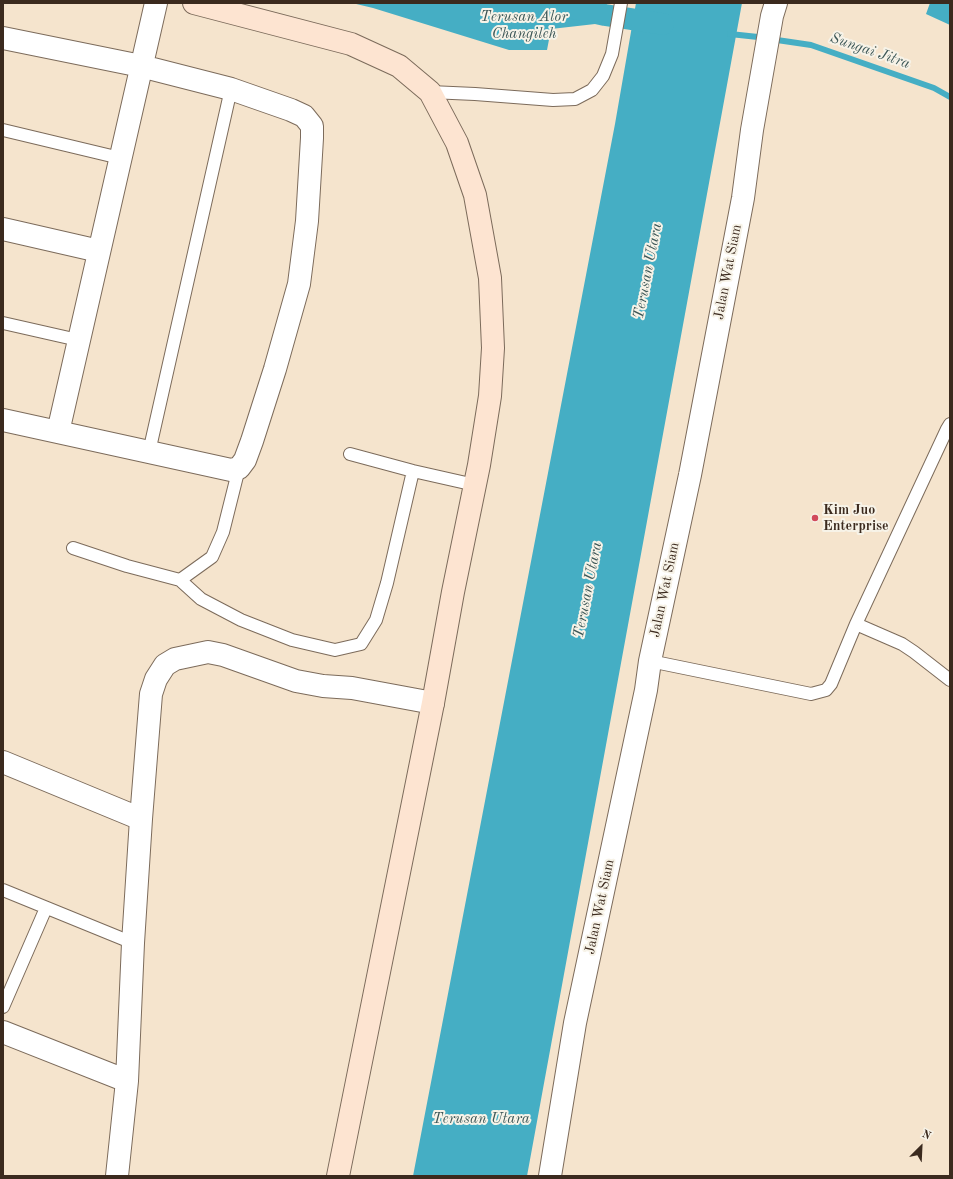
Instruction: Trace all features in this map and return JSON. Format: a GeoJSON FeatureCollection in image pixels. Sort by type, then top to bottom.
{"type":"FeatureCollection","features":[{"type":"Feature","properties":{"kind":"street"},"geometry":{"type":"LineString","coordinates":[[58,432],[156,3]]}},
{"type":"Feature","properties":{"kind":"street"},"geometry":{"type":"LineString","coordinates":[[194,3],[350,44],[399,66],[430,92],[457,143],[475,195],[490,278],[493,348],[490,396],[475,485],[338,1176]]}},
{"type":"Feature","properties":{"kind":"street","name":"Jalan Wat Siam"},"geometry":{"type":"LineString","coordinates":[[550,1176],[575,1024],[690,476],[738,221],[772,16],[776,3]]}},
{"type":"Feature","properties":{"kind":"street"},"geometry":{"type":"LineString","coordinates":[[3,38],[141,66],[231,89],[291,110],[304,116],[312,126],[307,221],[299,284],[275,369],[252,441],[239,468],[231,470],[3,420]]}},
{"type":"Feature","properties":{"kind":"street"},"geometry":{"type":"LineString","coordinates":[[3,229],[100,251]]}},
{"type":"Feature","properties":{"kind":"street"},"geometry":{"type":"LineString","coordinates":[[117,1176],[127,1081],[133,943],[151,694],[156,679],[165,665],[174,658],[208,652],[223,655],[296,681],[323,686],[352,688],[433,703]]}},
{"type":"Feature","properties":{"kind":"street"},"geometry":{"type":"LineString","coordinates":[[3,762],[141,818]]}},
{"type":"Feature","properties":{"kind":"street"},"geometry":{"type":"LineString","coordinates":[[3,1032],[127,1081]]}},
{"type":"Feature","properties":{"kind":"lane"},"geometry":{"type":"LineString","coordinates":[[430,92],[553,100],[575,99],[592,90],[603,76],[612,54],[621,3]]}},
{"type":"Feature","properties":{"kind":"lane"},"geometry":{"type":"LineString","coordinates":[[149,452],[231,89]]}},
{"type":"Feature","properties":{"kind":"lane"},"geometry":{"type":"LineString","coordinates":[[3,130],[120,158]]}},
{"type":"Feature","properties":{"kind":"lane"},"geometry":{"type":"LineString","coordinates":[[3,323],[78,340]]}},
{"type":"Feature","properties":{"kind":"lane"},"geometry":{"type":"LineString","coordinates":[[650,661],[811,694],[826,690],[831,684],[856,624],[950,424]]}},
{"type":"Feature","properties":{"kind":"lane"},"geometry":{"type":"LineString","coordinates":[[350,454],[413,471],[475,485]]}},
{"type":"Feature","properties":{"kind":"lane"},"geometry":{"type":"LineString","coordinates":[[180,580],[212,557],[223,532],[239,468]]}},
{"type":"Feature","properties":{"kind":"lane"},"geometry":{"type":"LineString","coordinates":[[73,548],[127,566],[180,580],[201,599],[241,620],[292,640],[335,650],[361,644],[376,620],[387,583],[413,471]]}},
{"type":"Feature","properties":{"kind":"lane"},"geometry":{"type":"LineString","coordinates":[[856,624],[902,644],[950,680]]}},
{"type":"Feature","properties":{"kind":"lane"},"geometry":{"type":"LineString","coordinates":[[3,890],[133,943]]}},
{"type":"Feature","properties":{"kind":"lane"},"geometry":{"type":"LineString","coordinates":[[3,1007],[46,908]]}},
{"type":"Feature","properties":{"kind":"water","name":"Terusan Alor Changileh"},"geometry":{"type":"Polygon","coordinates":[[[352,3],[601,3],[606,6],[604,23],[551,29],[547,50],[509,50],[373,8],[352,3]]]}},
{"type":"Feature","properties":{"kind":"water","name":"Terusan Utara"},"geometry":{"type":"Polygon","coordinates":[[[636,3],[742,3],[527,1176],[413,1176],[615,124],[636,3]]]}},
{"type":"Feature","properties":{"kind":"water"},"geometry":{"type":"Polygon","coordinates":[[[930,3],[950,3],[950,25],[926,14],[930,3]]]}},
{"type":"Feature","properties":{"kind":"waterway","name":"Terusan Alor Changileh"},"geometry":{"type":"LineString","coordinates":[[552,3],[605,15],[663,24]]}},
{"type":"Feature","properties":{"kind":"waterway","name":"Sungai Jitra"},"geometry":{"type":"LineString","coordinates":[[730,34],[758,37]]}},
{"type":"Feature","properties":{"kind":"waterway","name":"Sungai Jitra"},"geometry":{"type":"LineString","coordinates":[[777,40],[811,45],[934,88],[950,97]]}},
{"type":"Feature","properties":{"kind":"place","name":"Kim Juo Enterprise"},"geometry":{"type":"Point","coordinates":[815,518]}}]}
